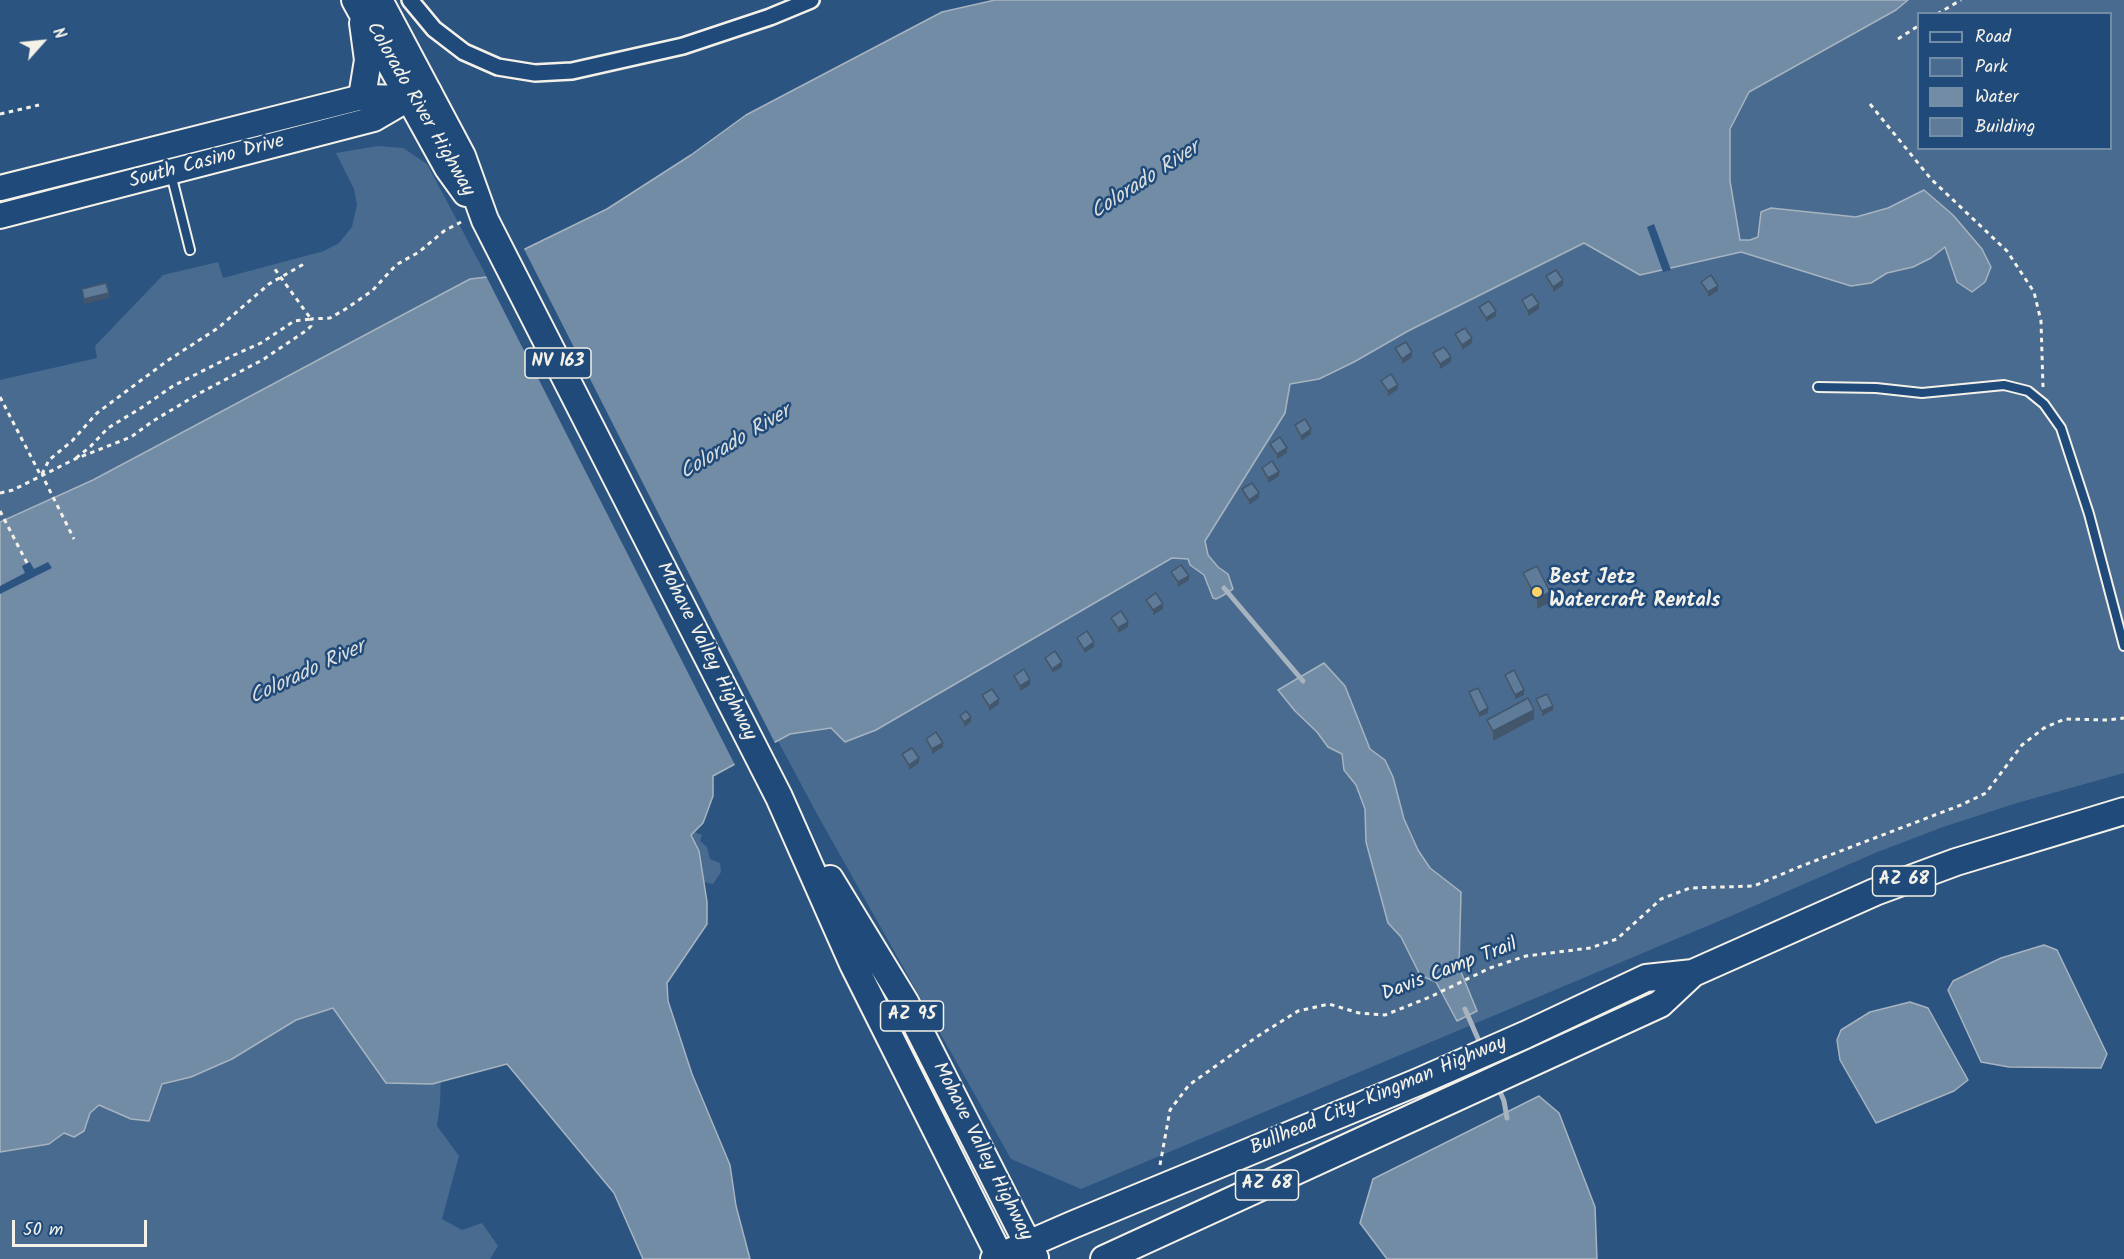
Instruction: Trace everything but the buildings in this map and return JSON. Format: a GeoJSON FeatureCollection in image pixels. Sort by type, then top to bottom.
{"type":"FeatureCollection","features":[{"type":"Feature","properties":{"kind":"highway","name":"Colorado River Highway"},"geometry":{"type":"LineString","coordinates":[[365,3],[420,95],[462,156],[473,221],[631,506]]}},
{"type":"Feature","properties":{"kind":"highway"},"geometry":{"type":"LineString","coordinates":[[362,98],[368,60],[365,3]]}},
{"type":"Feature","properties":{"kind":"highway","name":"Mohave Valley Highway"},"geometry":{"type":"LineString","coordinates":[[631,506],[779,797],[853,964],[998,1258]]}},
{"type":"Feature","properties":{"kind":"highway","name":"Mohave Valley Highway"},"geometry":{"type":"LineString","coordinates":[[779,797],[905,1002],[1031,1252]]}},
{"type":"Feature","properties":{"kind":"highway","name":"Bullhead City–Kingman Highway"},"geometry":{"type":"LineString","coordinates":[[998,1258],[1031,1252],[1525,1035],[1646,978],[1693,973],[1875,892],[1946,865],[2124,812]]}},
{"type":"Feature","properties":{"kind":"highway","name":"Bullhead City–Kingman Highway"},"geometry":{"type":"LineString","coordinates":[[1104,1259],[1660,1004],[1693,973]]}},
{"type":"Feature","properties":{"kind":"main road","name":"South Casino Drive"},"geometry":{"type":"LineString","coordinates":[[0,188],[362,98],[420,95]]}},
{"type":"Feature","properties":{"kind":"main road","name":"South Casino Drive"},"geometry":{"type":"LineString","coordinates":[[0,216],[374,119],[420,95]]}},
{"type":"Feature","properties":{"kind":"street"},"geometry":{"type":"LineString","coordinates":[[410,0],[434,29],[464,52],[498,67],[535,73],[553,73],[572,71],[682,46],[770,17],[811,0]]}},
{"type":"Feature","properties":{"kind":"lane"},"geometry":{"type":"LineString","coordinates":[[171,173],[190,250]]}},
{"type":"Feature","properties":{"kind":"lane"},"geometry":{"type":"LineString","coordinates":[[1818,387],[1876,388],[1922,393],[2004,386],[2028,390],[2044,404],[2061,428],[2089,514],[2124,646]]}},
{"type":"Feature","properties":{"kind":"path"},"geometry":{"type":"LineString","coordinates":[[1940,12],[1961,0]]}},
{"type":"Feature","properties":{"kind":"path"},"geometry":{"type":"LineString","coordinates":[[1898,39],[1917,27]]}},
{"type":"Feature","properties":{"kind":"path"},"geometry":{"type":"LineString","coordinates":[[1870,104],[1931,179],[2007,251],[2034,292],[2040,321],[2044,404]]}},
{"type":"Feature","properties":{"kind":"path"},"geometry":{"type":"LineString","coordinates":[[0,114],[39,105]]}},
{"type":"Feature","properties":{"kind":"path"},"geometry":{"type":"LineString","coordinates":[[75,459],[108,428],[173,386],[261,343],[294,321],[320,320],[338,315],[372,291],[396,265],[419,252],[444,231],[473,221]]}},
{"type":"Feature","properties":{"kind":"path"},"geometry":{"type":"LineString","coordinates":[[41,476],[49,460],[72,441],[97,413],[167,361],[219,328],[257,292],[305,262]]}},
{"type":"Feature","properties":{"kind":"path"},"geometry":{"type":"LineString","coordinates":[[0,493],[13,490],[75,459],[131,436],[308,330],[311,320],[274,268]]}},
{"type":"Feature","properties":{"kind":"path"},"geometry":{"type":"LineString","coordinates":[[0,397],[41,476]]}},
{"type":"Feature","properties":{"kind":"path"},"geometry":{"type":"LineString","coordinates":[[45,481],[74,539]]}},
{"type":"Feature","properties":{"kind":"path"},"geometry":{"type":"LineString","coordinates":[[0,511],[27,563]]}},
{"type":"Feature","properties":{"kind":"path","name":"Davis Camp Trail"},"geometry":{"type":"LineString","coordinates":[[1160,1165],[1170,1110],[1189,1085],[1298,1011],[1329,1004],[1359,1013],[1385,1015],[1430,997],[1490,968],[1526,956],[1590,948],[1617,939],[1662,899],[1690,888],[1754,886],[1961,805],[1986,793],[2022,745],[2044,728],[2065,719],[2124,718]]}},
{"type":"Feature","properties":{"kind":"green space"},"geometry":{"type":"Polygon","coordinates":[[[1908,0],[2124,0],[2124,773],[2017,803],[1943,827],[1875,853],[1731,916],[1081,1189],[1011,1159],[778,741],[790,734],[831,728],[845,742],[876,730],[1172,558],[1214,561],[1208,555],[1205,541],[1284,413],[1290,384],[1319,379],[1408,331],[1584,243],[1640,275],[1730,181],[1730,129],[1749,92],[1896,10],[1908,0]]]}},
{"type":"Feature","properties":{"kind":"green space"},"geometry":{"type":"Polygon","coordinates":[[[378,146],[403,148],[427,164],[487,277],[470,279],[93,480],[0,522],[0,380],[97,358],[95,346],[163,275],[218,262],[223,278],[324,251],[339,243],[352,227],[357,205],[354,189],[336,153],[378,146]]]}},
{"type":"Feature","properties":{"kind":"green space"},"geometry":{"type":"Polygon","coordinates":[[[694,832],[702,835],[700,841],[707,847],[710,859],[720,863],[721,872],[713,884],[704,882],[441,1071],[437,1126],[459,1156],[442,1219],[462,1230],[482,1223],[498,1246],[490,1259],[0,1259],[0,1152],[49,1144],[64,1133],[84,1131],[90,1113],[99,1105],[131,1119],[162,1084],[191,1077],[232,1059],[296,1020],[359,1000],[687,839],[694,832]]]}},
{"type":"Feature","properties":{"kind":"water","name":"Colorado River"},"geometry":{"type":"Polygon","coordinates":[[[995,0],[1908,0],[1896,10],[1749,92],[1730,129],[1730,181],[1740,240],[1758,237],[1761,212],[1771,208],[1856,217],[1888,208],[1924,190],[1953,215],[1982,249],[1991,267],[1985,282],[1972,292],[1957,282],[1945,247],[1931,258],[1913,267],[1887,273],[1871,283],[1851,286],[1741,252],[1640,275],[1584,243],[1408,331],[1319,379],[1290,384],[1285,413],[1205,541],[1208,555],[1218,567],[1228,574],[1233,589],[1222,596],[1213,598],[1204,575],[1190,565],[1188,559],[1172,558],[876,730],[845,742],[831,728],[790,734],[713,776],[713,796],[703,823],[691,835],[699,851],[707,902],[707,924],[667,983],[668,1001],[692,1074],[730,1165],[736,1206],[750,1259],[643,1259],[614,1193],[507,1064],[432,1084],[386,1083],[333,1008],[296,1020],[232,1059],[191,1077],[162,1084],[149,1121],[131,1119],[99,1105],[90,1113],[84,1131],[74,1137],[64,1133],[49,1144],[0,1152],[0,522],[93,480],[470,279],[487,277],[506,260],[527,248],[607,209],[691,155],[746,115],[942,12],[995,0]]]}},
{"type":"Feature","properties":{"kind":"water"},"geometry":{"type":"Polygon","coordinates":[[[1324,663],[1345,686],[1370,749],[1385,760],[1393,777],[1404,819],[1418,850],[1430,868],[1461,892],[1459,967],[1477,1011],[1457,1021],[1436,982],[1420,975],[1401,937],[1388,923],[1366,842],[1365,809],[1356,785],[1344,770],[1342,754],[1328,747],[1278,690],[1324,663]]]}},
{"type":"Feature","properties":{"kind":"water"},"geometry":{"type":"Polygon","coordinates":[[[2044,945],[2057,950],[2107,1054],[2101,1068],[2009,1067],[1981,1062],[1948,990],[1953,981],[2001,958],[2044,945]]]}},
{"type":"Feature","properties":{"kind":"water"},"geometry":{"type":"Polygon","coordinates":[[[1910,1002],[1928,1008],[1968,1080],[1954,1091],[1876,1123],[1840,1060],[1837,1040],[1841,1030],[1870,1012],[1910,1002]]]}},
{"type":"Feature","properties":{"kind":"water"},"geometry":{"type":"Polygon","coordinates":[[[1539,1096],[1559,1113],[1595,1207],[1597,1259],[1387,1259],[1360,1223],[1373,1179],[1539,1096]]]}},
{"type":"Feature","properties":{"kind":"pier"},"geometry":{"type":"Polygon","coordinates":[[[1654,224],[1671,270],[1663,272],[1647,227],[1654,224]]]}},
{"type":"Feature","properties":{"kind":"pier"},"geometry":{"type":"Polygon","coordinates":[[[523,247],[776,745],[736,767],[485,274],[504,258],[523,247]]]}},
{"type":"Feature","properties":{"kind":"pier"},"geometry":{"type":"Polygon","coordinates":[[[30,562],[34,569],[48,562],[52,568],[0,594],[0,586],[25,573],[22,566],[30,562]]]}},
{"type":"Feature","properties":{"kind":"waterway"},"geometry":{"type":"LineString","coordinates":[[1224,588],[1303,681]]}},
{"type":"Feature","properties":{"kind":"waterway"},"geometry":{"type":"LineString","coordinates":[[1465,1009],[1482,1048]]}},
{"type":"Feature","properties":{"kind":"waterway"},"geometry":{"type":"LineString","coordinates":[[1498,1087],[1504,1101],[1507,1118]]}},
{"type":"Feature","properties":{"kind":"place","name":"Best Jetz Watercraft Rentals"},"geometry":{"type":"Point","coordinates":[1537,592]}}]}
